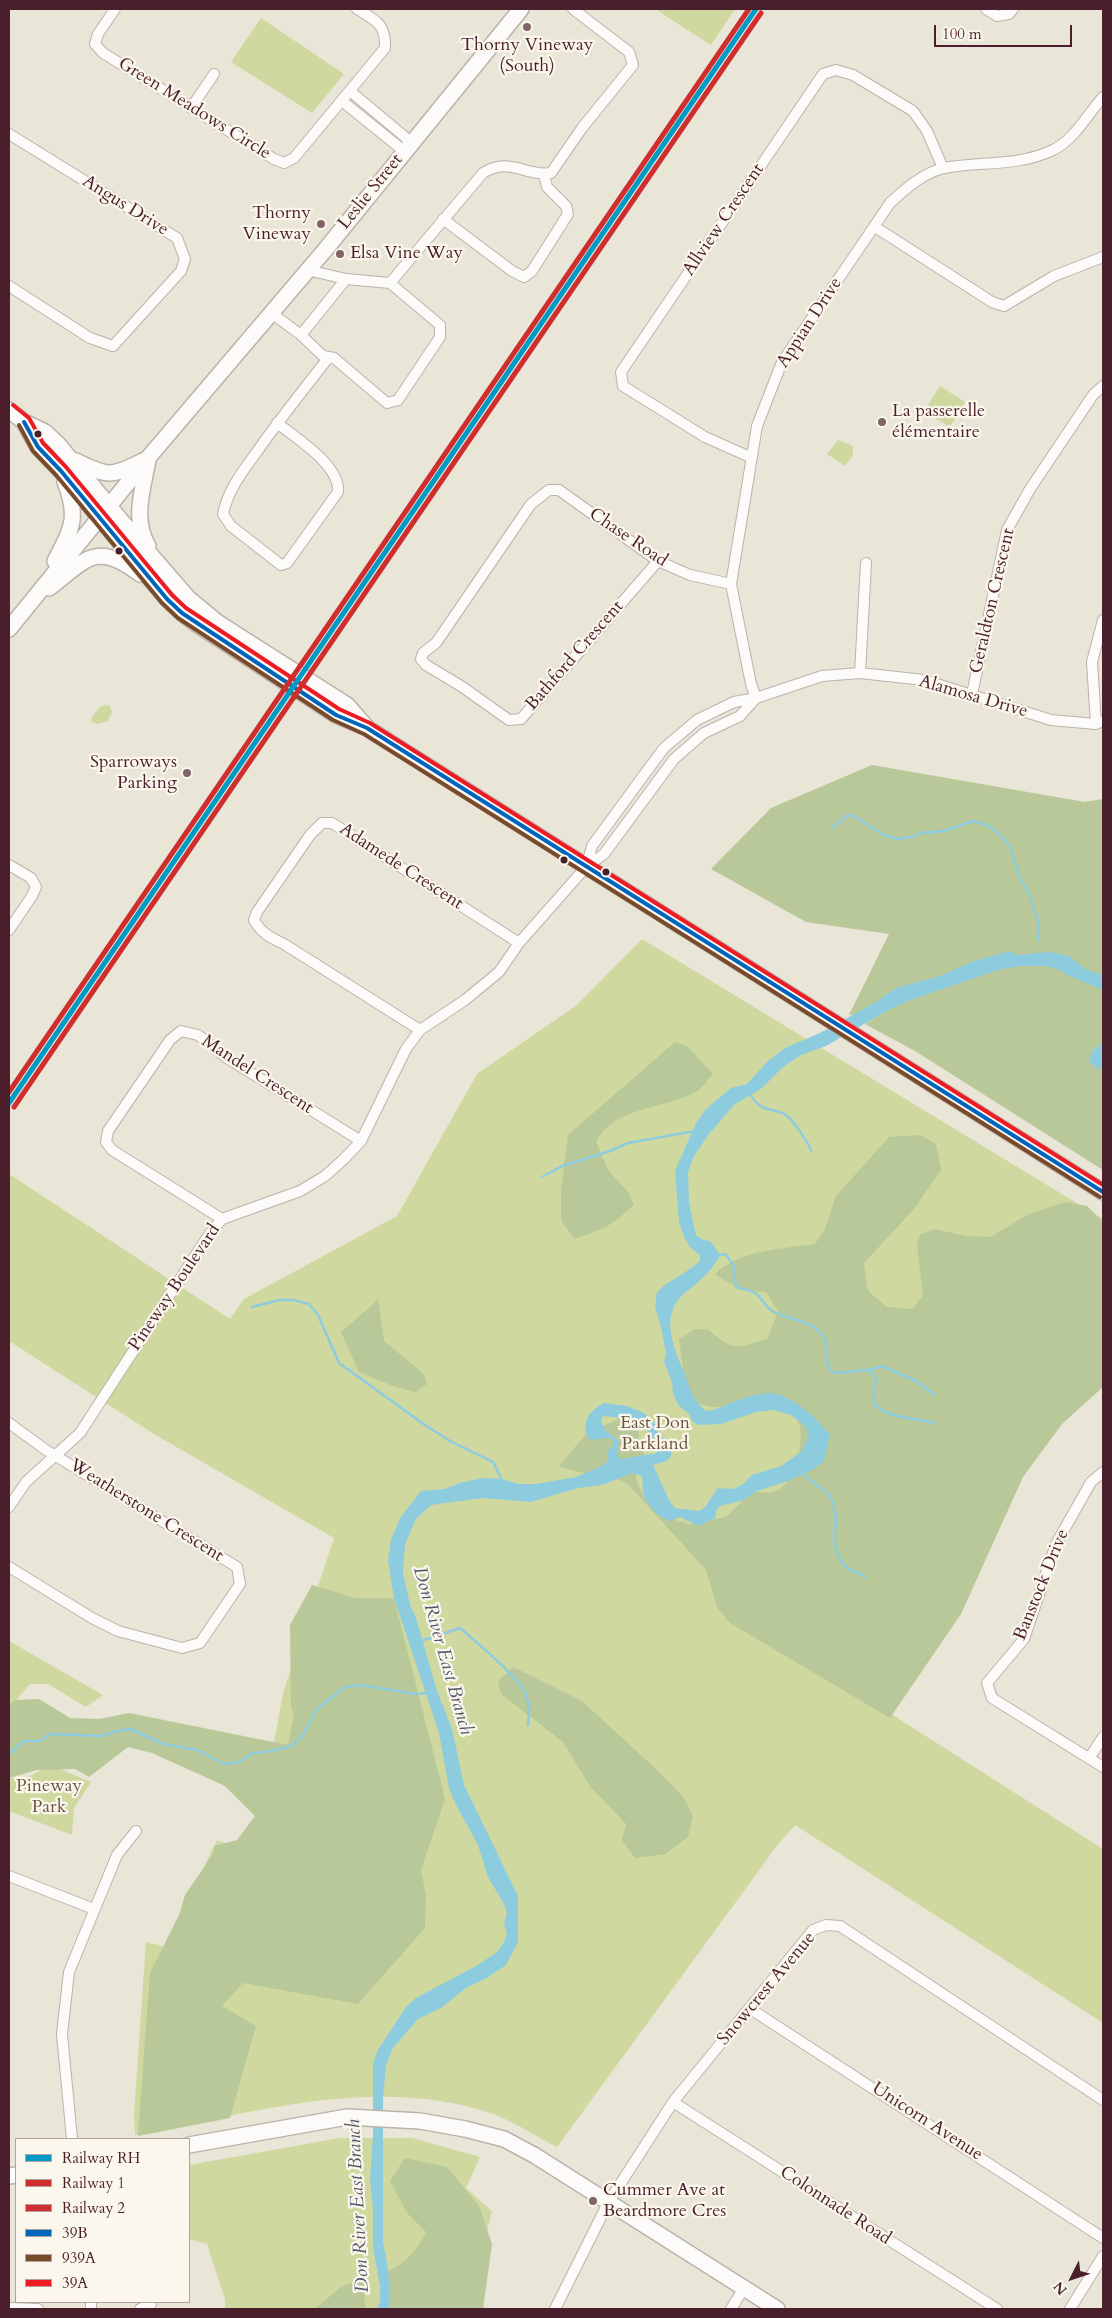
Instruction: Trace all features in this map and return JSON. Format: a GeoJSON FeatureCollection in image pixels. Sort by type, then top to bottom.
{"type":"FeatureCollection","features":[{"type":"Feature","properties":{"kind":"main road","name":"Leslie Street"},"geometry":{"type":"LineString","coordinates":[[9,629],[42,586],[307,270],[521,9]]}},
{"type":"Feature","properties":{"kind":"main road"},"geometry":{"type":"LineString","coordinates":[[9,410],[24,422],[45,432],[71,459],[104,512],[155,585],[167,599],[198,626],[336,715],[367,728],[1103,1192]]}},
{"type":"Feature","properties":{"kind":"main road"},"geometry":{"type":"LineString","coordinates":[[24,422],[38,447],[188,598],[217,622],[347,705],[367,728]]}},
{"type":"Feature","properties":{"kind":"main road"},"geometry":{"type":"LineString","coordinates":[[71,459],[98,473],[113,474],[148,458]]}},
{"type":"Feature","properties":{"kind":"main road"},"geometry":{"type":"LineString","coordinates":[[148,458],[139,521],[144,540],[160,568]]}},
{"type":"Feature","properties":{"kind":"main road"},"geometry":{"type":"LineString","coordinates":[[42,586],[68,536],[74,515],[72,500],[61,471]]}},
{"type":"Feature","properties":{"kind":"main road"},"geometry":{"type":"LineString","coordinates":[[30,602],[85,559],[93,556],[102,555],[117,559],[155,585]]}},
{"type":"Feature","properties":{"kind":"main road"},"geometry":{"type":"LineString","coordinates":[[190,2145],[347,2118],[420,2121],[465,2129],[504,2139],[777,2309]]}},
{"type":"Feature","properties":{"kind":"street","name":"Green Meadows Circle"},"geometry":{"type":"LineString","coordinates":[[115,9],[98,34],[95,44],[103,53],[274,159],[284,163],[294,158],[385,48],[386,37],[382,25],[356,9]]}},
{"type":"Feature","properties":{"kind":"street"},"geometry":{"type":"LineString","coordinates":[[390,282],[483,173],[493,167],[518,166],[544,174],[551,173],[582,128],[633,65],[629,52],[573,9]]}},
{"type":"Feature","properties":{"kind":"street"},"geometry":{"type":"LineString","coordinates":[[986,9],[997,16],[1009,14],[1013,9]]}},
{"type":"Feature","properties":{"kind":"street","name":"Allview Crescent"},"geometry":{"type":"LineString","coordinates":[[750,457],[705,437],[624,386],[621,372],[823,74],[836,70],[853,75],[913,111],[927,131],[943,168]]}},
{"type":"Feature","properties":{"kind":"street"},"geometry":{"type":"LineString","coordinates":[[191,108],[214,74]]}},
{"type":"Feature","properties":{"kind":"street"},"geometry":{"type":"LineString","coordinates":[[350,91],[408,146]]}},
{"type":"Feature","properties":{"kind":"street","name":"Appian Drive"},"geometry":{"type":"LineString","coordinates":[[756,698],[751,684],[731,584],[750,457],[757,426],[782,362],[875,228],[890,203],[911,184],[943,168],[1024,161],[1055,149],[1076,132],[1103,98]]}},
{"type":"Feature","properties":{"kind":"street"},"geometry":{"type":"LineString","coordinates":[[342,101],[408,146]]}},
{"type":"Feature","properties":{"kind":"street","name":"Angus Drive"},"geometry":{"type":"LineString","coordinates":[[9,134],[177,238],[184,259],[181,271],[113,346],[90,338],[9,286]]}},
{"type":"Feature","properties":{"kind":"street"},"geometry":{"type":"LineString","coordinates":[[443,219],[512,271],[524,277],[532,271],[568,214],[566,206],[547,187],[544,174]]}},
{"type":"Feature","properties":{"kind":"street"},"geometry":{"type":"LineString","coordinates":[[875,228],[992,302],[1004,306],[1054,276],[1103,257]]}},
{"type":"Feature","properties":{"kind":"street"},"geometry":{"type":"LineString","coordinates":[[270,312],[301,335],[322,356],[334,358],[387,403],[398,400],[440,337],[440,325],[390,282],[346,279],[307,270]]}},
{"type":"Feature","properties":{"kind":"street"},"geometry":{"type":"LineString","coordinates":[[301,335],[346,279]]}},
{"type":"Feature","properties":{"kind":"street"},"geometry":{"type":"LineString","coordinates":[[277,423],[327,464],[339,484],[338,492],[287,563],[281,565],[231,526],[223,514],[230,490],[277,423],[329,358]]}},
{"type":"Feature","properties":{"kind":"street","name":"Geraldton Crescent"},"geometry":{"type":"LineString","coordinates":[[972,694],[1007,530],[1035,481],[1093,395],[1103,386]]}},
{"type":"Feature","properties":{"kind":"street","name":"Bathford Crescent"},"geometry":{"type":"LineString","coordinates":[[559,490],[549,490],[531,504],[436,643],[423,652],[421,659],[426,665],[461,686],[509,720],[521,719],[658,561]]}},
{"type":"Feature","properties":{"kind":"street","name":"Chase Road"},"geometry":{"type":"LineString","coordinates":[[559,490],[658,561],[690,574],[731,584]]}},
{"type":"Feature","properties":{"kind":"street"},"geometry":{"type":"LineString","coordinates":[[860,673],[866,563]]}},
{"type":"Feature","properties":{"kind":"street"},"geometry":{"type":"LineString","coordinates":[[1100,722],[1092,662],[1103,620]]}},
{"type":"Feature","properties":{"kind":"street","name":"Alamosa Drive"},"geometry":{"type":"LineString","coordinates":[[586,867],[592,846],[664,748],[697,720],[734,702],[756,698],[822,676],[860,673],[924,680],[1052,720],[1100,722]]}},
{"type":"Feature","properties":{"kind":"street","name":"Alamosa Drive"},"geometry":{"type":"LineString","coordinates":[[586,867],[604,854],[674,759],[704,733],[740,716],[756,698]]}},
{"type":"Feature","properties":{"kind":"street","name":"Adamede Crescent"},"geometry":{"type":"LineString","coordinates":[[420,1030],[284,944],[269,937],[259,929],[254,920],[256,912],[305,843],[322,823],[332,823],[519,943]]}},
{"type":"Feature","properties":{"kind":"street"},"geometry":{"type":"LineString","coordinates":[[9,864],[31,878],[36,887],[9,930]]}},
{"type":"Feature","properties":{"kind":"street","name":"Pineway Boulevard"},"geometry":{"type":"LineString","coordinates":[[9,1507],[26,1482],[80,1433],[208,1236],[222,1219],[300,1191],[325,1176],[362,1141],[406,1049],[420,1030],[465,1000],[499,972],[519,943],[586,867]]}},
{"type":"Feature","properties":{"kind":"street","name":"Mandel Crescent"},"geometry":{"type":"LineString","coordinates":[[222,1219],[112,1150],[106,1142],[108,1131],[170,1040],[181,1031],[198,1034],[227,1058],[362,1141]]}},
{"type":"Feature","properties":{"kind":"street","name":"Weatherstone Crescent"},"geometry":{"type":"LineString","coordinates":[[9,1424],[237,1567],[240,1584],[200,1643],[182,1648],[118,1631],[92,1618],[9,1566]]}},
{"type":"Feature","properties":{"kind":"street","name":"Banstock Drive"},"geometry":{"type":"LineString","coordinates":[[1090,1758],[992,1698],[987,1683],[1024,1639],[1056,1544],[1091,1482],[1103,1472]]}},
{"type":"Feature","properties":{"kind":"street"},"geometry":{"type":"LineString","coordinates":[[1103,1736],[1090,1758],[1103,1767]]}},
{"type":"Feature","properties":{"kind":"street"},"geometry":{"type":"LineString","coordinates":[[72,2138],[62,2034],[69,1972],[117,1855],[136,1831]]}},
{"type":"Feature","properties":{"kind":"street"},"geometry":{"type":"LineString","coordinates":[[9,1876],[94,1909]]}},
{"type":"Feature","properties":{"kind":"street","name":"Snowcrest Avenue"},"geometry":{"type":"LineString","coordinates":[[555,2309],[608,2203],[673,2102],[813,1930],[826,1925],[840,1926],[1103,2100]]}},
{"type":"Feature","properties":{"kind":"street","name":"Unicorn Avenue"},"geometry":{"type":"LineString","coordinates":[[749,2008],[1103,2238]]}},
{"type":"Feature","properties":{"kind":"street","name":"Colonnade Road"},"geometry":{"type":"LineString","coordinates":[[673,2102],[997,2309]]}},
{"type":"Feature","properties":{"kind":"street"},"geometry":{"type":"LineString","coordinates":[[1070,2309],[1103,2256]]}},
{"type":"Feature","properties":{"kind":"street"},"geometry":{"type":"LineString","coordinates":[[731,2309],[744,2288]]}},
{"type":"Feature","properties":{"kind":"street"},"geometry":{"type":"LineString","coordinates":[[140,2309],[150,2304]]}},
{"type":"Feature","properties":{"kind":"street"},"geometry":{"type":"LineString","coordinates":[[9,2308],[38,2309]]}},
{"type":"Feature","properties":{"kind":"green space"},"geometry":{"type":"Polygon","coordinates":[[[655,9],[735,9],[711,45],[655,9]]]}},
{"type":"Feature","properties":{"kind":"green space"},"geometry":{"type":"Polygon","coordinates":[[[261,18],[344,74],[312,113],[231,62],[261,18]]]}},
{"type":"Feature","properties":{"kind":"green space"},"geometry":{"type":"Polygon","coordinates":[[[940,386],[965,402],[950,427],[924,411],[940,386]]]}},
{"type":"Feature","properties":{"kind":"green space"},"geometry":{"type":"Polygon","coordinates":[[[838,440],[853,446],[853,455],[845,466],[827,454],[838,440]]]}},
{"type":"Feature","properties":{"kind":"green space"},"geometry":{"type":"Polygon","coordinates":[[[110,706],[112,712],[108,721],[96,724],[92,722],[91,718],[100,707],[110,706]]]}},
{"type":"Feature","properties":{"kind":"green space"},"geometry":{"type":"Polygon","coordinates":[[[872,765],[1085,802],[1103,799],[1103,1042],[1092,1051],[1103,1064],[1103,1170],[915,1051],[865,1024],[888,1010],[849,1015],[889,934],[806,922],[711,869],[771,808],[872,765]]]}},
{"type":"Feature","properties":{"kind":"green space","name":"East Don Parkland"},"geometry":{"type":"Polygon","coordinates":[[[642,939],[1103,1219],[1103,1370],[1006,1475],[911,1687],[888,1712],[1103,1849],[1103,2023],[795,1825],[776,1847],[557,2147],[518,2125],[493,2114],[450,2103],[405,2097],[360,2097],[314,2101],[269,2108],[135,2135],[134,2115],[146,1942],[165,1947],[217,1840],[240,1849],[261,1814],[283,1693],[334,1538],[154,1434],[9,1341],[9,1174],[230,1319],[244,1299],[397,1216],[477,1074],[577,1005],[642,939]]]}},
{"type":"Feature","properties":{"kind":"green space"},"geometry":{"type":"Polygon","coordinates":[[[675,1042],[687,1046],[713,1074],[697,1092],[640,1110],[614,1122],[603,1131],[596,1142],[608,1170],[628,1192],[634,1204],[607,1226],[574,1239],[561,1220],[561,1190],[568,1135],[675,1042]]]}},
{"type":"Feature","properties":{"kind":"green space"},"geometry":{"type":"Polygon","coordinates":[[[920,1135],[936,1144],[941,1170],[914,1209],[864,1263],[868,1291],[887,1307],[912,1309],[923,1296],[917,1245],[920,1235],[934,1229],[967,1236],[990,1237],[1029,1214],[1065,1202],[1087,1206],[1103,1222],[1103,1387],[1062,1424],[1023,1477],[961,1614],[890,1718],[730,1623],[717,1607],[706,1570],[628,1484],[611,1477],[559,1466],[587,1433],[619,1419],[630,1421],[639,1433],[638,1441],[645,1456],[635,1471],[637,1482],[646,1500],[678,1521],[689,1524],[726,1517],[752,1491],[770,1492],[783,1487],[789,1480],[800,1449],[800,1429],[795,1416],[781,1404],[714,1407],[692,1403],[686,1388],[679,1339],[695,1329],[709,1330],[724,1342],[735,1346],[767,1339],[778,1311],[766,1292],[739,1288],[715,1274],[737,1259],[749,1255],[775,1249],[815,1244],[825,1229],[836,1196],[889,1137],[920,1135]]]}},
{"type":"Feature","properties":{"kind":"green space"},"geometry":{"type":"Polygon","coordinates":[[[378,1300],[384,1341],[423,1373],[427,1384],[415,1392],[393,1386],[359,1372],[341,1332],[378,1300]]]}},
{"type":"Feature","properties":{"kind":"green space"},"geometry":{"type":"Polygon","coordinates":[[[312,1585],[355,1598],[394,1598],[445,1799],[421,1870],[426,1895],[425,1928],[358,2004],[243,1983],[222,2006],[256,2026],[230,2118],[138,2136],[150,1973],[179,1915],[185,1895],[213,1854],[214,1846],[237,1840],[255,1816],[225,1786],[152,1753],[128,1747],[89,1777],[75,1769],[37,1770],[9,1778],[9,1705],[15,1700],[39,1699],[70,1718],[99,1719],[129,1713],[288,1745],[294,1713],[291,1707],[290,1625],[312,1585]]]}},
{"type":"Feature","properties":{"kind":"green space"},"geometry":{"type":"Polygon","coordinates":[[[9,1641],[103,1695],[86,1707],[48,1684],[30,1684],[9,1708],[9,1641]]]}},
{"type":"Feature","properties":{"kind":"green space"},"geometry":{"type":"Polygon","coordinates":[[[513,1667],[582,1701],[657,1770],[684,1798],[693,1816],[688,1837],[665,1854],[635,1858],[622,1840],[626,1824],[590,1786],[563,1742],[501,1694],[498,1681],[513,1667]]]}},
{"type":"Feature","properties":{"kind":"green space","name":"Pineway Park"},"geometry":{"type":"Polygon","coordinates":[[[51,1765],[91,1782],[74,1808],[72,1835],[9,1811],[9,1778],[24,1779],[51,1765]]]}},
{"type":"Feature","properties":{"kind":"green space"},"geometry":{"type":"Polygon","coordinates":[[[340,2138],[412,2138],[480,2157],[466,2188],[492,2211],[468,2309],[225,2309],[225,2299],[207,2244],[190,2239],[190,2165],[340,2138]]]}},
{"type":"Feature","properties":{"kind":"green space"},"geometry":{"type":"Polygon","coordinates":[[[405,2158],[447,2167],[479,2206],[492,2244],[483,2309],[390,2309],[387,2272],[400,2265],[410,2256],[426,2232],[407,2213],[390,2181],[405,2158]]]}},
{"type":"Feature","properties":{"kind":"green space"},"geometry":{"type":"Polygon","coordinates":[[[364,2280],[365,2309],[315,2309],[342,2286],[364,2280]]]}},
{"type":"Feature","properties":{"kind":"water","name":"Don River East Branch"},"geometry":{"type":"Polygon","coordinates":[[[1010,951],[1017,955],[1050,952],[1069,956],[1085,969],[1103,975],[1103,990],[1047,966],[1019,966],[998,970],[916,998],[890,1009],[826,1046],[801,1055],[783,1067],[762,1088],[734,1105],[709,1134],[694,1156],[688,1172],[689,1203],[696,1235],[701,1239],[710,1241],[720,1255],[706,1275],[678,1300],[673,1309],[671,1319],[672,1340],[692,1393],[706,1411],[761,1394],[770,1393],[786,1397],[803,1408],[830,1435],[824,1461],[814,1469],[788,1481],[757,1491],[744,1500],[720,1506],[717,1509],[715,1518],[698,1526],[681,1517],[669,1521],[656,1513],[645,1497],[642,1476],[632,1473],[602,1485],[578,1488],[531,1502],[482,1498],[431,1505],[416,1519],[405,1544],[403,1572],[410,1605],[416,1618],[437,1691],[452,1729],[464,1785],[518,1896],[518,1942],[506,1965],[487,1978],[466,1988],[441,2008],[418,2019],[393,2048],[386,2065],[383,2098],[383,2243],[389,2276],[390,2300],[389,2309],[377,2309],[380,2301],[380,2287],[373,2246],[373,2208],[370,2179],[373,2136],[373,2063],[378,2050],[406,2007],[416,1998],[478,1965],[497,1952],[507,1934],[504,1923],[507,1913],[504,1904],[488,1877],[478,1845],[449,1788],[439,1733],[394,1598],[388,1561],[391,1539],[401,1517],[421,1491],[445,1489],[482,1478],[502,1479],[519,1484],[536,1484],[576,1477],[602,1466],[608,1461],[608,1452],[614,1442],[610,1438],[590,1440],[585,1429],[587,1418],[604,1403],[627,1406],[644,1413],[654,1422],[659,1434],[672,1445],[669,1458],[653,1465],[670,1502],[675,1508],[699,1511],[705,1507],[718,1488],[733,1489],[742,1485],[752,1475],[781,1466],[802,1451],[809,1437],[806,1427],[791,1415],[774,1410],[756,1412],[721,1424],[698,1425],[679,1406],[673,1394],[672,1382],[664,1362],[666,1354],[655,1307],[657,1292],[700,1261],[700,1255],[690,1247],[679,1222],[675,1171],[696,1123],[706,1109],[731,1088],[747,1084],[768,1061],[785,1048],[820,1033],[876,1002],[896,988],[940,976],[974,961],[1010,951]],[[603,1416],[601,1420],[604,1429],[619,1441],[617,1453],[620,1459],[655,1454],[657,1452],[651,1434],[645,1428],[621,1418],[603,1416]]]}},
{"type":"Feature","properties":{"kind":"water"},"geometry":{"type":"Polygon","coordinates":[[[1103,1042],[1103,1064],[1099,1070],[1089,1062],[1092,1051],[1103,1042]]]}},
{"type":"Feature","properties":{"kind":"waterway"},"geometry":{"type":"LineString","coordinates":[[832,828],[846,816],[852,815],[882,834],[897,839],[913,837],[920,833],[944,831],[973,821],[987,825],[996,831],[1010,846],[1019,876],[1030,896],[1038,922],[1038,941]]}},
{"type":"Feature","properties":{"kind":"waterway"},"geometry":{"type":"LineString","coordinates":[[750,1094],[754,1101],[763,1108],[786,1115],[804,1137],[811,1151]]}},
{"type":"Feature","properties":{"kind":"waterway"},"geometry":{"type":"LineString","coordinates":[[542,1177],[562,1166],[610,1151],[628,1143],[695,1131]]}},
{"type":"Feature","properties":{"kind":"waterway"},"geometry":{"type":"LineString","coordinates":[[719,1255],[725,1254],[733,1264],[736,1287],[755,1293],[774,1312],[806,1323],[822,1335],[826,1345],[828,1366],[834,1373],[869,1370],[882,1366],[916,1381],[935,1395]]}},
{"type":"Feature","properties":{"kind":"waterway"},"geometry":{"type":"LineString","coordinates":[[252,1307],[279,1300],[293,1300],[309,1304],[318,1315],[339,1363],[425,1425],[450,1441],[493,1462],[503,1482]]}},
{"type":"Feature","properties":{"kind":"waterway"},"geometry":{"type":"LineString","coordinates":[[869,1370],[877,1380],[874,1389],[874,1404],[880,1409],[902,1417],[934,1423]]}},
{"type":"Feature","properties":{"kind":"waterway"},"geometry":{"type":"LineString","coordinates":[[803,1473],[831,1497],[835,1511],[835,1542],[839,1558],[847,1568],[865,1577]]}},
{"type":"Feature","properties":{"kind":"waterway"},"geometry":{"type":"LineString","coordinates":[[421,1641],[460,1628],[497,1661],[523,1690],[528,1704],[528,1725]]}},
{"type":"Feature","properties":{"kind":"waterway"},"geometry":{"type":"LineString","coordinates":[[9,1754],[24,1741],[41,1741],[49,1734],[104,1736],[113,1732],[131,1729],[163,1744],[197,1750],[224,1764],[234,1763],[241,1761],[252,1753],[292,1746],[303,1735],[315,1711],[345,1687],[360,1685],[416,1694],[426,1693]]}},
{"type":"Feature","properties":{"kind":"rail line","name":"2"},"geometry":{"type":"LineString","coordinates":[[9,1092],[749,9]]}},
{"type":"Feature","properties":{"kind":"rail line","name":"RH"},"geometry":{"type":"LineString","coordinates":[[9,1103],[756,9]]}},
{"type":"Feature","properties":{"kind":"rail line","name":"1"},"geometry":{"type":"LineString","coordinates":[[14,1107],[761,13]]}},
{"type":"Feature","properties":{"kind":"transit line","name":"39A"},"geometry":{"type":"LineString","coordinates":[[13,405],[29,418],[43,443],[66,467],[172,595],[186,608],[339,709],[370,723],[1103,1185]]}},
{"type":"Feature","properties":{"kind":"transit line","name":"39B"},"geometry":{"type":"LineString","coordinates":[[24,422],[38,447],[61,471],[167,599],[182,613],[336,715],[367,728],[1103,1192]]}},
{"type":"Feature","properties":{"kind":"transit line","name":"939A"},"geometry":{"type":"LineString","coordinates":[[19,425],[33,451],[56,475],[162,603],[178,618],[333,720],[364,734],[1100,1197]]}},
{"type":"Feature","properties":{"kind":"place","name":"Thorny Vineway (South)"},"geometry":{"type":"Point","coordinates":[527,27]}},
{"type":"Feature","properties":{"kind":"place","name":"Thorny Vineway"},"geometry":{"type":"Point","coordinates":[321,224]}},
{"type":"Feature","properties":{"kind":"place","name":"Elsa Vine Way"},"geometry":{"type":"Point","coordinates":[340,254]}},
{"type":"Feature","properties":{"kind":"place","name":"La passerelle élémentaire"},"geometry":{"type":"Point","coordinates":[882,422]}},
{"type":"Feature","properties":{"kind":"place","name":"Sparroways Parking"},"geometry":{"type":"Point","coordinates":[187,773]}},
{"type":"Feature","properties":{"kind":"place","name":"Cummer Ave at Beardmore Cres"},"geometry":{"type":"Point","coordinates":[593,2201]}}]}
